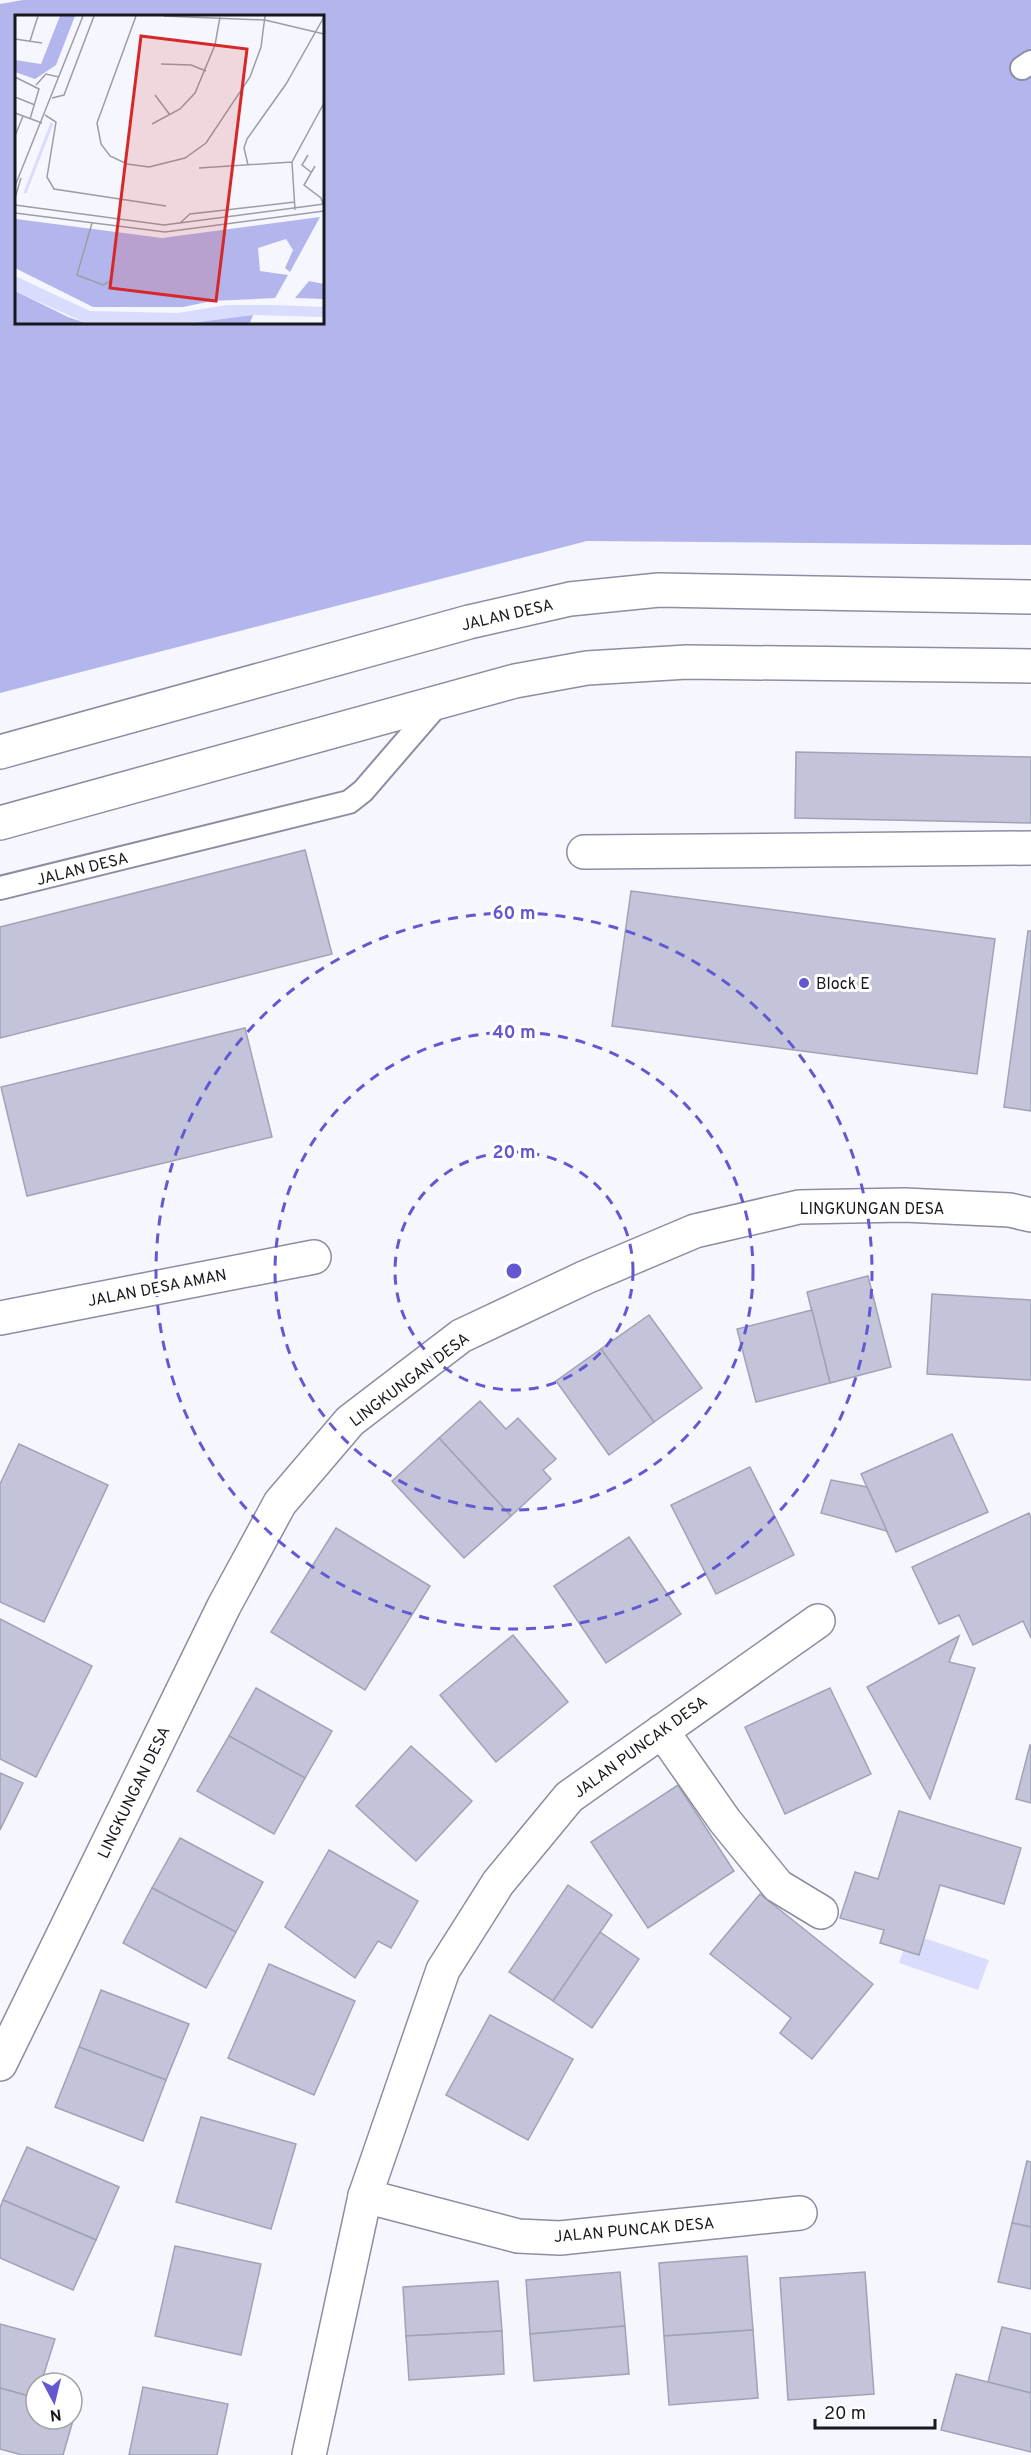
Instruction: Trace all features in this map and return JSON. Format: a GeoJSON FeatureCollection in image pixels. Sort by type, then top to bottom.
{"type":"FeatureCollection","features":[{"type":"Feature","properties":{"kind":"street","name":"JALAN DESA"},"geometry":{"type":"LineString","coordinates":[[0,752],[469,622],[570,599],[659,590],[1031,597]]}},
{"type":"Feature","properties":{"kind":"street"},"geometry":{"type":"LineString","coordinates":[[0,823],[515,681],[609,667],[687,662],[1031,666]]}},
{"type":"Feature","properties":{"kind":"street"},"geometry":{"type":"LineString","coordinates":[[584,852],[1031,848]]}},
{"type":"Feature","properties":{"kind":"street","name":"LINGKUNGAN DESA"},"geometry":{"type":"LineString","coordinates":[[0,2064],[224,1606],[280,1503],[350,1420],[461,1336],[586,1277],[695,1231],[799,1207],[904,1205],[1010,1210],[1031,1215]]}},
{"type":"Feature","properties":{"kind":"street","name":"JALAN DESA AMAN"},"geometry":{"type":"LineString","coordinates":[[0,1318],[314,1257]]}},
{"type":"Feature","properties":{"kind":"street","name":"JALAN PUNCAK DESA"},"geometry":{"type":"LineString","coordinates":[[309,2455],[365,2196],[443,1970],[498,1883],[569,1797],[818,1621]]}},
{"type":"Feature","properties":{"kind":"street"},"geometry":{"type":"LineString","coordinates":[[662,1731],[725,1821],[777,1886],[822,1911]]}},
{"type":"Feature","properties":{"kind":"street","name":"JALAN PUNCAK DESA"},"geometry":{"type":"LineString","coordinates":[[365,2196],[528,2237],[560,2238],[800,2213]]}},
{"type":"Feature","properties":{"kind":"lane","name":"JALAN DESA"},"geometry":{"type":"LineString","coordinates":[[0,888],[350,802],[363,791],[438,704]]}},
{"type":"Feature","properties":{"kind":"shaded area"},"geometry":{"type":"Polygon","coordinates":[[[23,0],[1031,0],[1031,545],[587,541],[0,693],[0,4],[23,0]]]}},
{"type":"Feature","properties":{"kind":"shaded area"},"geometry":{"type":"Polygon","coordinates":[[[909,1933],[989,1960],[978,1990],[899,1963],[909,1933]]]}},
{"type":"Feature","properties":{"kind":"building"},"geometry":{"type":"Polygon","coordinates":[[[796,752],[1031,757],[1031,823],[795,818],[796,752]]]}},
{"type":"Feature","properties":{"kind":"building"},"geometry":{"type":"Polygon","coordinates":[[[305,850],[332,954],[0,1038],[0,927],[305,850]]]}},
{"type":"Feature","properties":{"kind":"building","name":"Block E"},"geometry":{"type":"Polygon","coordinates":[[[631,891],[995,939],[977,1074],[612,1026],[631,891]]]}},
{"type":"Feature","properties":{"kind":"building"},"geometry":{"type":"Polygon","coordinates":[[[1028,931],[1031,931],[1031,1111],[1004,1107],[1028,931]]]}},
{"type":"Feature","properties":{"kind":"building"},"geometry":{"type":"Polygon","coordinates":[[[245,1028],[272,1137],[27,1196],[1,1087],[245,1028]]]}},
{"type":"Feature","properties":{"kind":"building"},"geometry":{"type":"Polygon","coordinates":[[[868,1276],[891,1367],[830,1383],[807,1292],[868,1276]]]}},
{"type":"Feature","properties":{"kind":"building"},"geometry":{"type":"Polygon","coordinates":[[[932,1294],[1031,1300],[1031,1380],[927,1374],[932,1294]]]}},
{"type":"Feature","properties":{"kind":"building"},"geometry":{"type":"Polygon","coordinates":[[[812,1310],[830,1383],[756,1402],[737,1329],[812,1310]]]}},
{"type":"Feature","properties":{"kind":"building"},"geometry":{"type":"Polygon","coordinates":[[[649,1315],[702,1388],[654,1422],[601,1349],[649,1315]]]}},
{"type":"Feature","properties":{"kind":"building"},"geometry":{"type":"Polygon","coordinates":[[[601,1349],[654,1422],[609,1455],[556,1381],[601,1349]]]}},
{"type":"Feature","properties":{"kind":"building"},"geometry":{"type":"Polygon","coordinates":[[[480,1401],[506,1429],[518,1418],[556,1459],[543,1470],[551,1479],[511,1516],[439,1438],[480,1401]]]}},
{"type":"Feature","properties":{"kind":"building"},"geometry":{"type":"Polygon","coordinates":[[[952,1434],[988,1512],[896,1552],[861,1474],[952,1434]]]}},
{"type":"Feature","properties":{"kind":"building"},"geometry":{"type":"Polygon","coordinates":[[[439,1438],[511,1516],[464,1558],[392,1481],[439,1438]]]}},
{"type":"Feature","properties":{"kind":"building"},"geometry":{"type":"Polygon","coordinates":[[[19,1444],[108,1485],[44,1622],[0,1602],[0,1484],[19,1444]]]}},
{"type":"Feature","properties":{"kind":"building"},"geometry":{"type":"Polygon","coordinates":[[[750,1467],[794,1555],[716,1594],[671,1505],[750,1467]]]}},
{"type":"Feature","properties":{"kind":"building"},"geometry":{"type":"Polygon","coordinates":[[[831,1480],[867,1487],[887,1531],[821,1513],[831,1480]]]}},
{"type":"Feature","properties":{"kind":"building"},"geometry":{"type":"Polygon","coordinates":[[[1029,1513],[1031,1518],[1031,1638],[1023,1621],[973,1645],[959,1615],[939,1624],[912,1567],[1029,1513]]]}},
{"type":"Feature","properties":{"kind":"building"},"geometry":{"type":"Polygon","coordinates":[[[336,1528],[430,1586],[365,1690],[271,1632],[336,1528]]]}},
{"type":"Feature","properties":{"kind":"building"},"geometry":{"type":"Polygon","coordinates":[[[629,1537],[681,1614],[606,1663],[554,1586],[629,1537]]]}},
{"type":"Feature","properties":{"kind":"building"},"geometry":{"type":"Polygon","coordinates":[[[0,1619],[92,1666],[36,1777],[0,1759],[0,1619]]]}},
{"type":"Feature","properties":{"kind":"building"},"geometry":{"type":"Polygon","coordinates":[[[513,1635],[568,1702],[496,1762],[440,1695],[513,1635]]]}},
{"type":"Feature","properties":{"kind":"building"},"geometry":{"type":"Polygon","coordinates":[[[959,1636],[949,1662],[975,1668],[930,1799],[867,1687],[959,1636]]]}},
{"type":"Feature","properties":{"kind":"building"},"geometry":{"type":"Polygon","coordinates":[[[256,1688],[332,1731],[305,1778],[229,1736],[256,1688]]]}},
{"type":"Feature","properties":{"kind":"building"},"geometry":{"type":"Polygon","coordinates":[[[830,1688],[871,1774],[785,1814],[745,1727],[830,1688]]]}},
{"type":"Feature","properties":{"kind":"building"},"geometry":{"type":"Polygon","coordinates":[[[229,1736],[305,1778],[274,1834],[197,1791],[229,1736]]]}},
{"type":"Feature","properties":{"kind":"building"},"geometry":{"type":"Polygon","coordinates":[[[1031,1745],[1031,1803],[1016,1799],[1031,1745]]]}},
{"type":"Feature","properties":{"kind":"building"},"geometry":{"type":"Polygon","coordinates":[[[411,1746],[472,1801],[416,1861],[356,1806],[411,1746]]]}},
{"type":"Feature","properties":{"kind":"building"},"geometry":{"type":"Polygon","coordinates":[[[0,1773],[23,1783],[0,1830],[0,1773]]]}},
{"type":"Feature","properties":{"kind":"building"},"geometry":{"type":"Polygon","coordinates":[[[678,1785],[734,1871],[648,1928],[591,1842],[678,1785]]]}},
{"type":"Feature","properties":{"kind":"building"},"geometry":{"type":"Polygon","coordinates":[[[899,1811],[1021,1848],[1004,1904],[940,1885],[919,1955],[880,1943],[884,1930],[840,1918],[855,1872],[878,1879],[899,1811]]]}},
{"type":"Feature","properties":{"kind":"building"},"geometry":{"type":"Polygon","coordinates":[[[180,1838],[263,1882],[236,1932],[152,1888],[180,1838]]]}},
{"type":"Feature","properties":{"kind":"building"},"geometry":{"type":"Polygon","coordinates":[[[329,1850],[418,1901],[391,1948],[378,1941],[355,1978],[285,1927],[329,1850]]]}},
{"type":"Feature","properties":{"kind":"building"},"geometry":{"type":"Polygon","coordinates":[[[568,1885],[612,1915],[553,2001],[509,1972],[568,1885]]]}},
{"type":"Feature","properties":{"kind":"building"},"geometry":{"type":"Polygon","coordinates":[[[152,1888],[236,1932],[206,1988],[123,1943],[152,1888]]]}},
{"type":"Feature","properties":{"kind":"building"},"geometry":{"type":"Polygon","coordinates":[[[760,1894],[873,1984],[812,2059],[780,2033],[791,2018],[710,1954],[760,1894]]]}},
{"type":"Feature","properties":{"kind":"building"},"geometry":{"type":"Polygon","coordinates":[[[600,1932],[639,1959],[592,2028],[553,2001],[600,1932]]]}},
{"type":"Feature","properties":{"kind":"building"},"geometry":{"type":"Polygon","coordinates":[[[269,1964],[355,2001],[314,2095],[228,2058],[269,1964]]]}},
{"type":"Feature","properties":{"kind":"building"},"geometry":{"type":"Polygon","coordinates":[[[101,1990],[189,2024],[166,2080],[79,2047],[101,1990]]]}},
{"type":"Feature","properties":{"kind":"building"},"geometry":{"type":"Polygon","coordinates":[[[490,2015],[573,2059],[528,2140],[446,2095],[490,2015]]]}},
{"type":"Feature","properties":{"kind":"building"},"geometry":{"type":"Polygon","coordinates":[[[79,2047],[166,2080],[143,2141],[55,2107],[79,2047]]]}},
{"type":"Feature","properties":{"kind":"building"},"geometry":{"type":"Polygon","coordinates":[[[201,2117],[296,2144],[271,2229],[176,2202],[201,2117]]]}},
{"type":"Feature","properties":{"kind":"building"},"geometry":{"type":"Polygon","coordinates":[[[27,2147],[119,2187],[96,2240],[3,2200],[27,2147]]]}},
{"type":"Feature","properties":{"kind":"building"},"geometry":{"type":"Polygon","coordinates":[[[1027,2161],[1031,2162],[1031,2227],[1012,2223],[1027,2161]]]}},
{"type":"Feature","properties":{"kind":"building"},"geometry":{"type":"Polygon","coordinates":[[[3,2200],[96,2240],[73,2290],[0,2258],[0,2208],[3,2200]]]}},
{"type":"Feature","properties":{"kind":"building"},"geometry":{"type":"Polygon","coordinates":[[[1012,2223],[1031,2227],[1031,2289],[998,2282],[1012,2223]]]}},
{"type":"Feature","properties":{"kind":"building"},"geometry":{"type":"Polygon","coordinates":[[[175,2246],[261,2264],[241,2355],[155,2336],[175,2246]]]}},
{"type":"Feature","properties":{"kind":"building"},"geometry":{"type":"Polygon","coordinates":[[[747,2256],[753,2330],[664,2336],[659,2263],[747,2256]]]}},
{"type":"Feature","properties":{"kind":"building"},"geometry":{"type":"Polygon","coordinates":[[[620,2272],[625,2326],[530,2334],[526,2280],[620,2272]]]}},
{"type":"Feature","properties":{"kind":"building"},"geometry":{"type":"Polygon","coordinates":[[[865,2272],[874,2394],[788,2400],[780,2278],[865,2272]]]}},
{"type":"Feature","properties":{"kind":"building"},"geometry":{"type":"Polygon","coordinates":[[[498,2281],[502,2331],[406,2336],[403,2287],[498,2281]]]}},
{"type":"Feature","properties":{"kind":"building"},"geometry":{"type":"Polygon","coordinates":[[[0,2324],[55,2339],[45,2371],[24,2371],[24,2395],[0,2388],[0,2324]]]}},
{"type":"Feature","properties":{"kind":"building"},"geometry":{"type":"Polygon","coordinates":[[[625,2326],[629,2374],[534,2381],[530,2334],[625,2326]]]}},
{"type":"Feature","properties":{"kind":"building"},"geometry":{"type":"Polygon","coordinates":[[[1002,2327],[1031,2334],[1031,2393],[988,2382],[1002,2327]]]}},
{"type":"Feature","properties":{"kind":"building"},"geometry":{"type":"Polygon","coordinates":[[[753,2330],[758,2398],[669,2405],[664,2336],[753,2330]]]}},
{"type":"Feature","properties":{"kind":"building"},"geometry":{"type":"Polygon","coordinates":[[[502,2331],[504,2374],[409,2380],[406,2336],[502,2331]]]}},
{"type":"Feature","properties":{"kind":"building"},"geometry":{"type":"Polygon","coordinates":[[[956,2374],[1031,2393],[1031,2452],[941,2430],[956,2374]]]}},
{"type":"Feature","properties":{"kind":"building"},"geometry":{"type":"Polygon","coordinates":[[[143,2387],[228,2404],[217,2455],[129,2455],[143,2387]]]}},
{"type":"Feature","properties":{"kind":"building"},"geometry":{"type":"Polygon","coordinates":[[[0,2388],[24,2395],[24,2431],[70,2431],[63,2455],[22,2455],[0,2449],[0,2388]]]}},
{"type":"Feature","properties":{"kind":"place","name":"Block E"},"geometry":{"type":"Point","coordinates":[804,983]}}]}
